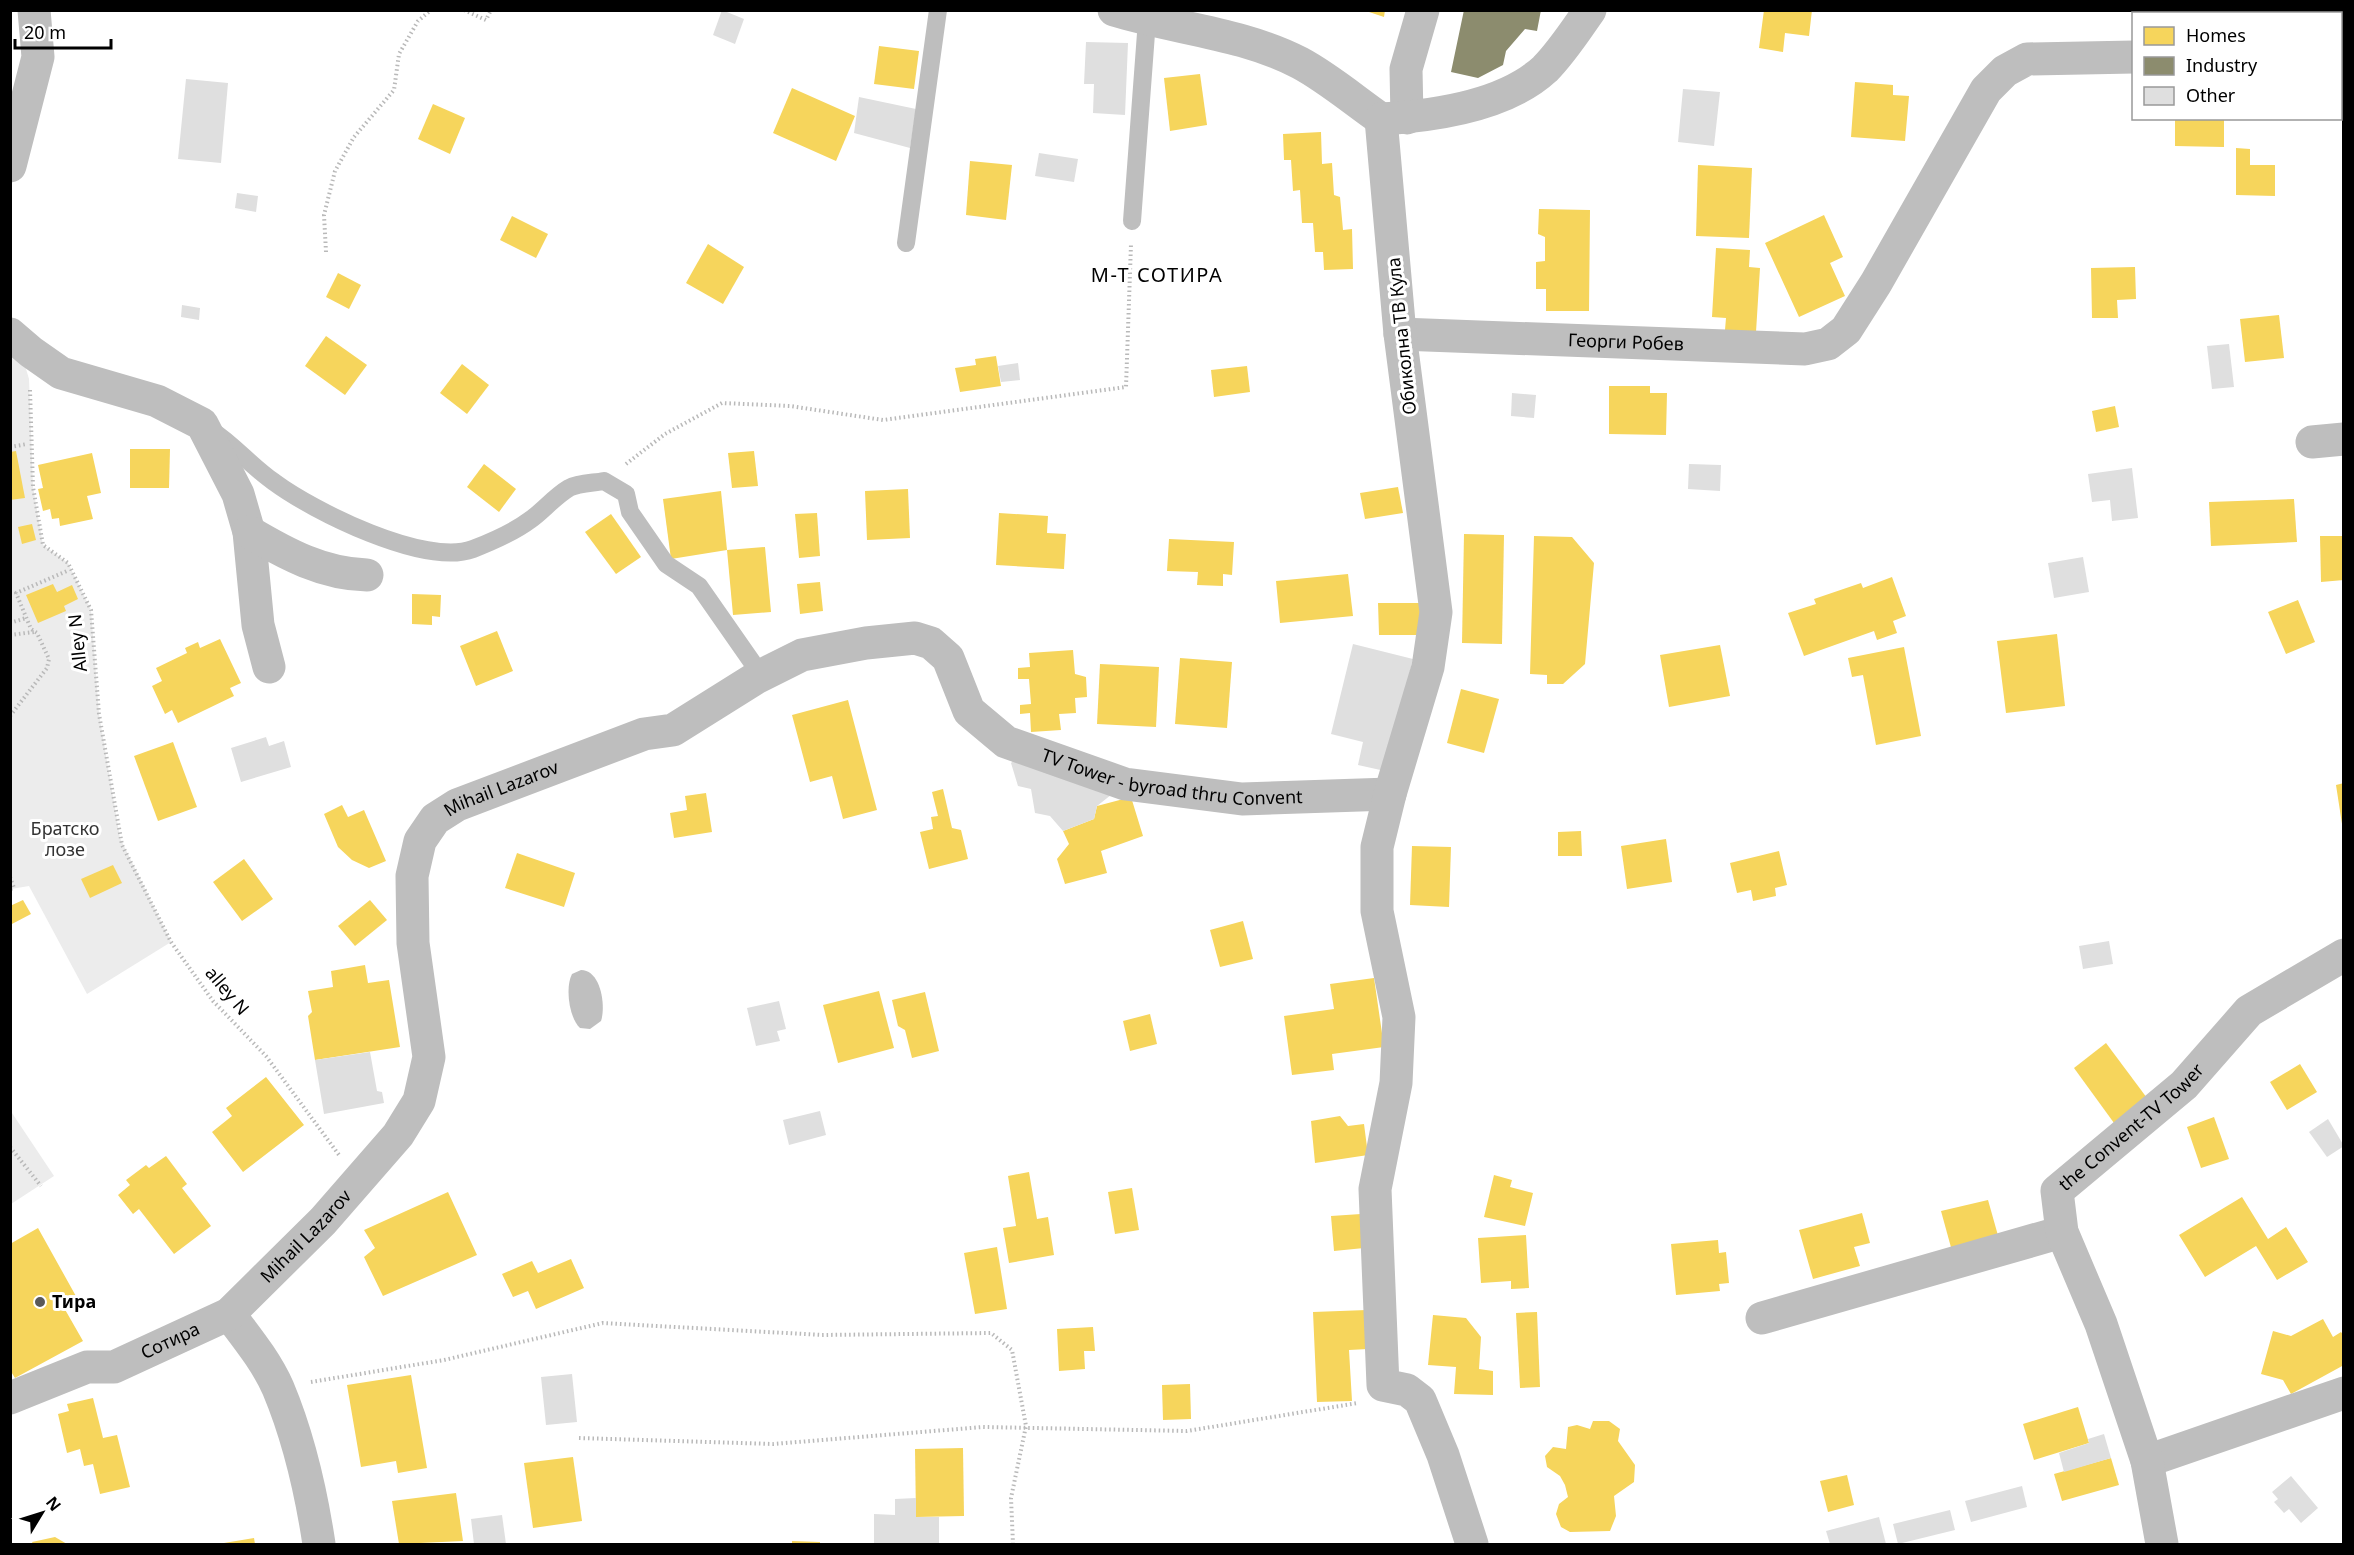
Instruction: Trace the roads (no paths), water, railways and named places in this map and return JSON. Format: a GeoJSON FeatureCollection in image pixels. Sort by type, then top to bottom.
{"type":"FeatureCollection","features":[{"type":"Feature","properties":{"kind":"street"},"geometry":{"type":"LineString","coordinates":[[10,166],[38,57],[34,10]]}},
{"type":"Feature","properties":{"kind":"street"},"geometry":{"type":"LineString","coordinates":[[1114,10],[1147,20],[1224,34],[1301,63],[1394,118],[1443,112],[1512,91],[1544,69],[1590,10]]}},
{"type":"Feature","properties":{"kind":"street","name":"Обиколна ТВ Кула"},"geometry":{"type":"LineString","coordinates":[[1423,10],[1394,118],[1400,334],[1436,612],[1428,667],[1389,794],[1377,847],[1377,911],[1399,1017],[1396,1083],[1375,1189],[1383,1385],[1407,1390],[1420,1400],[1443,1455],[1472,1545]]}},
{"type":"Feature","properties":{"kind":"street","name":"Георги Робев"},"geometry":{"type":"LineString","coordinates":[[1400,334],[1805,349],[1828,344],[1846,330],[1876,283],[1986,90],[2005,71],[2027,59],[2132,57]]}},
{"type":"Feature","properties":{"kind":"street"},"geometry":{"type":"LineString","coordinates":[[17,340],[61,373],[157,401],[202,424],[238,494],[249,532],[258,625],[269,667]]}},
{"type":"Feature","properties":{"kind":"street"},"geometry":{"type":"LineString","coordinates":[[249,532],[282,552],[318,567],[350,575],[367,575]]}},
{"type":"Feature","properties":{"kind":"street","name":"Mihail Lazarov"},"geometry":{"type":"LineString","coordinates":[[229,1314],[323,1221],[398,1135],[419,1101],[429,1057],[413,943],[412,876],[420,841],[435,819],[457,806],[644,734],[673,730],[756,678],[802,655],[866,643],[915,638],[931,643],[948,658],[969,711]]}},
{"type":"Feature","properties":{"kind":"street","name":"TV Tower - byroad thru Convent"},"geometry":{"type":"LineString","coordinates":[[969,711],[1006,742],[1125,784],[1242,799],[1389,794]]}},
{"type":"Feature","properties":{"kind":"street","name":"the Convent-TV Tower"},"geometry":{"type":"LineString","coordinates":[[2162,1545],[2148,1461],[2101,1324],[2062,1232],[2057,1191],[2184,1085],[2249,1011],[2343,955]]}},
{"type":"Feature","properties":{"kind":"street"},"geometry":{"type":"LineString","coordinates":[[1762,1318],[2062,1232]]}},
{"type":"Feature","properties":{"kind":"street"},"geometry":{"type":"LineString","coordinates":[[229,1314],[259,1353],[278,1388],[309,1479],[319,1545]]}},
{"type":"Feature","properties":{"kind":"street","name":"Сотира"},"geometry":{"type":"LineString","coordinates":[[10,1398],[87,1367],[114,1367],[229,1314]]}},
{"type":"Feature","properties":{"kind":"street"},"geometry":{"type":"LineString","coordinates":[[2148,1461],[2343,1393]]}},
{"type":"Feature","properties":{"kind":"lane"},"geometry":{"type":"LineString","coordinates":[[906,243],[938,10]]}},
{"type":"Feature","properties":{"kind":"lane"},"geometry":{"type":"LineString","coordinates":[[1132,221],[1147,20]]}},
{"type":"Feature","properties":{"kind":"lane"},"geometry":{"type":"LineString","coordinates":[[202,424],[231,443],[273,482],[309,503],[357,528],[413,548],[445,553],[471,550],[529,521],[570,487],[604,481],[626,494],[630,512],[666,564],[699,586],[752,662],[756,678]]}},
{"type":"Feature","properties":{"kind":"place","name":"Тира"},"geometry":{"type":"Point","coordinates":[40,1302]}},
{"type":"Feature","properties":{"kind":"district","name":"М-Т СОТИРА"},"geometry":{"type":"Point","coordinates":[1157,275]}},
{"type":"Feature","properties":{"kind":"park label","name":"Братско лозе"},"geometry":{"type":"Point","coordinates":[65,839]}}]}
